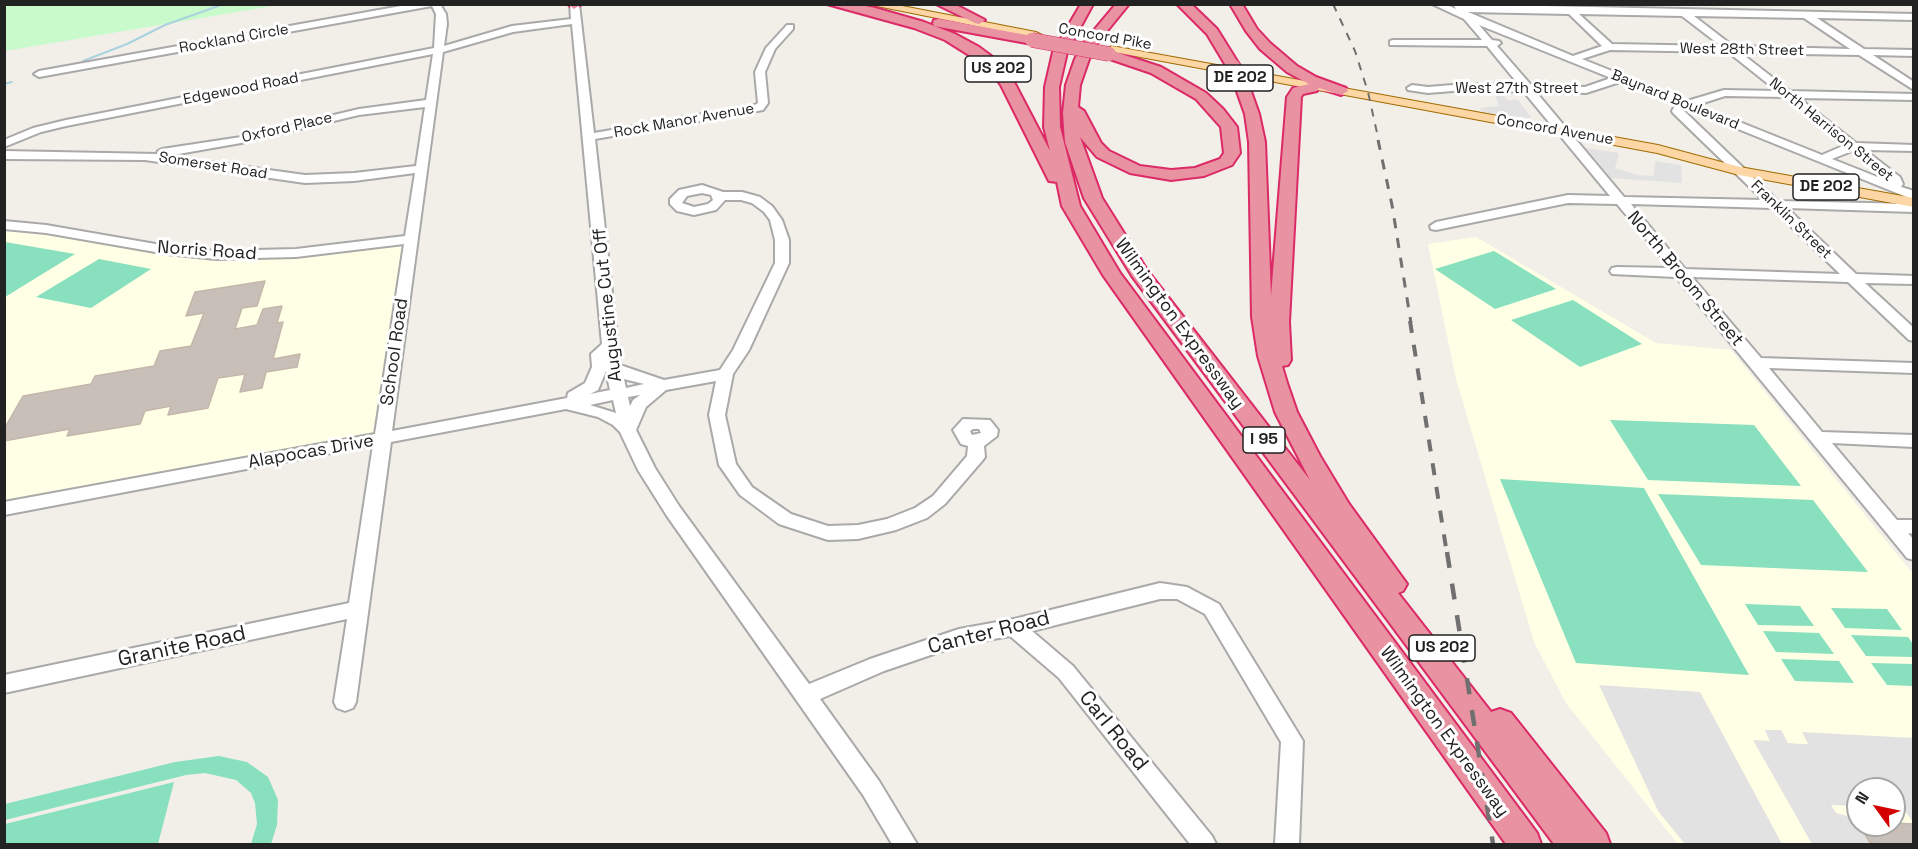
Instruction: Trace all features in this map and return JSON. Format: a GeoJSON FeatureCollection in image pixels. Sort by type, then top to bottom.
{"type":"FeatureCollection","features":[{"type":"Feature","properties":{"kind":"highway","name":"Concord Pike"},"geometry":{"type":"LineString","coordinates":[[833,4],[1110,51]]}},
{"type":"Feature","properties":{"kind":"highway"},"geometry":{"type":"LineString","coordinates":[[942,4],[975,19],[1034,37]]}},
{"type":"Feature","properties":{"kind":"highway"},"geometry":{"type":"LineString","coordinates":[[1055,75],[1061,36],[1077,4]]}},
{"type":"Feature","properties":{"kind":"highway","name":"Wilmington Expressway"},"geometry":{"type":"LineString","coordinates":[[1087,4],[1060,52],[1052,87],[1052,127],[1071,206],[1112,275],[1525,844]]}},
{"type":"Feature","properties":{"kind":"highway","name":"Wilmington Expressway"},"geometry":{"type":"LineString","coordinates":[[1123,4],[1099,31],[1082,59],[1072,91],[1070,113],[1073,142],[1093,198],[1123,250],[1268,446],[1574,844]]}},
{"type":"Feature","properties":{"kind":"highway","name":"US 202"},"geometry":{"type":"LineString","coordinates":[[1183,4],[1212,32],[1233,66],[1252,114],[1257,142],[1264,331],[1276,383],[1301,443],[1353,529],[1594,844]]}},
{"type":"Feature","properties":{"kind":"highway"},"geometry":{"type":"LineString","coordinates":[[1236,4],[1252,31],[1292,69],[1311,80],[1341,91]]}},
{"type":"Feature","properties":{"kind":"highway"},"geometry":{"type":"LineString","coordinates":[[878,5],[886,10],[949,25]]}},
{"type":"Feature","properties":{"kind":"highway","name":"US 202"},"geometry":{"type":"LineString","coordinates":[[857,9],[935,31],[974,50],[993,64],[1008,84],[1071,206]]}},
{"type":"Feature","properties":{"kind":"highway"},"geometry":{"type":"LineString","coordinates":[[1082,59],[1077,114],[1088,137],[1102,154],[1136,170],[1171,175],[1208,171],[1226,162],[1233,146],[1229,127],[1218,112],[1201,96],[1156,70],[1110,51]]}},
{"type":"Feature","properties":{"kind":"highway"},"geometry":{"type":"LineString","coordinates":[[1293,115],[1297,105],[1313,91]]}},
{"type":"Feature","properties":{"kind":"highway"},"geometry":{"type":"LineString","coordinates":[[1301,443],[1281,365],[1279,344],[1294,97],[1313,91]]}},
{"type":"Feature","properties":{"kind":"main road","name":"Concord Pike"},"geometry":{"type":"LineString","coordinates":[[878,5],[1034,37]]}},
{"type":"Feature","properties":{"kind":"main road","name":"Concord Pike"},"geometry":{"type":"LineString","coordinates":[[1110,51],[1341,91],[1370,99]]}},
{"type":"Feature","properties":{"kind":"main road","name":"Concord Pike"},"geometry":{"type":"LineString","coordinates":[[1110,51],[1209,73],[1313,91]]}},
{"type":"Feature","properties":{"kind":"main road","name":"DE 202"},"geometry":{"type":"LineString","coordinates":[[1313,91],[1370,99]]}},
{"type":"Feature","properties":{"kind":"main road"},"geometry":{"type":"LineString","coordinates":[[1313,91],[1567,137]]}},
{"type":"Feature","properties":{"kind":"main road","name":"Concord Avenue"},"geometry":{"type":"LineString","coordinates":[[1370,99],[1518,124],[1567,137]]}},
{"type":"Feature","properties":{"kind":"main road","name":"Concord Avenue"},"geometry":{"type":"LineString","coordinates":[[1370,99],[1714,168],[1887,192],[1914,203]]}},
{"type":"Feature","properties":{"kind":"main road"},"geometry":{"type":"LineString","coordinates":[[1518,124],[1540,121],[1548,112]]}},
{"type":"Feature","properties":{"kind":"street","name":"Rockland Circle"},"geometry":{"type":"LineString","coordinates":[[39,74],[430,4]]}},
{"type":"Feature","properties":{"kind":"street","name":"School Road"},"geometry":{"type":"LineString","coordinates":[[345,702],[442,19],[435,4]]}},
{"type":"Feature","properties":{"kind":"street","name":"Baynard Boulevard"},"geometry":{"type":"LineString","coordinates":[[1436,4],[1461,10],[1520,38],[1822,159],[1887,192],[1914,196]]}},
{"type":"Feature","properties":{"kind":"street","name":"North Harrison Street"},"geometry":{"type":"LineString","coordinates":[[1674,4],[1896,180],[1896,185],[1887,192]]}},
{"type":"Feature","properties":{"kind":"street"},"geometry":{"type":"LineString","coordinates":[[1790,4],[1914,87]]}},
{"type":"Feature","properties":{"kind":"street"},"geometry":{"type":"LineString","coordinates":[[1461,10],[1568,8],[1684,13],[1914,17]]}},
{"type":"Feature","properties":{"kind":"street"},"geometry":{"type":"LineString","coordinates":[[1568,8],[1609,47]]}},
{"type":"Feature","properties":{"kind":"street","name":"North Broom Street"},"geometry":{"type":"LineString","coordinates":[[1461,10],[1914,553]]}},
{"type":"Feature","properties":{"kind":"street","name":"Edgewood Road"},"geometry":{"type":"LineString","coordinates":[[4,144],[37,130],[66,123],[437,50],[575,12]]}},
{"type":"Feature","properties":{"kind":"street","name":"Augustine Cut Off"},"geometry":{"type":"LineString","coordinates":[[575,12],[609,345],[617,392],[628,430],[647,470],[673,511],[871,788],[905,844]]}},
{"type":"Feature","properties":{"kind":"street","name":"Rock Manor Avenue"},"geometry":{"type":"LineString","coordinates":[[589,137],[759,108],[763,103],[760,72],[771,48],[790,27]]}},
{"type":"Feature","properties":{"kind":"street"},"geometry":{"type":"LineString","coordinates":[[1393,44],[1490,44],[1520,38]]}},
{"type":"Feature","properties":{"kind":"street","name":"West 28th Street"},"geometry":{"type":"LineString","coordinates":[[1573,59],[1609,47],[1914,53]]}},
{"type":"Feature","properties":{"kind":"street","name":"West 27th Street"},"geometry":{"type":"LineString","coordinates":[[1412,88],[1428,90],[1465,87],[1586,90],[1621,78]]}},
{"type":"Feature","properties":{"kind":"street"},"geometry":{"type":"LineString","coordinates":[[1686,105],[1724,93],[1914,97]]}},
{"type":"Feature","properties":{"kind":"street","name":"Oxford Place"},"geometry":{"type":"LineString","coordinates":[[145,156],[241,140],[359,112],[429,103]]}},
{"type":"Feature","properties":{"kind":"street","name":"Franklin Street"},"geometry":{"type":"LineString","coordinates":[[1686,105],[1679,107],[1677,111],[1914,337]]}},
{"type":"Feature","properties":{"kind":"street"},"geometry":{"type":"LineString","coordinates":[[1822,159],[1853,146],[1914,148]]}},
{"type":"Feature","properties":{"kind":"street","name":"Somerset Road"},"geometry":{"type":"LineString","coordinates":[[4,155],[145,156],[305,178],[354,177],[420,169]]}},
{"type":"Feature","properties":{"kind":"street"},"geometry":{"type":"LineString","coordinates":[[720,196],[742,196],[756,200],[768,209],[776,220],[782,240],[782,262],[741,350],[725,374],[717,415],[728,465],[746,491],[784,519],[828,533],[858,532],[890,525],[921,513],[939,500],[976,457],[976,442]]}},
{"type":"Feature","properties":{"kind":"street"},"geometry":{"type":"LineString","coordinates":[[1436,226],[1554,200],[1914,208]]}},
{"type":"Feature","properties":{"kind":"street","name":"Norris Road"},"geometry":{"type":"LineString","coordinates":[[4,225],[46,229],[167,250],[216,255],[296,254],[410,239]]}},
{"type":"Feature","properties":{"kind":"street"},"geometry":{"type":"LineString","coordinates":[[1617,272],[1914,280]]}},
{"type":"Feature","properties":{"kind":"street"},"geometry":{"type":"LineString","coordinates":[[563,404],[592,386],[598,375],[599,354],[609,345]]}},
{"type":"Feature","properties":{"kind":"street"},"geometry":{"type":"LineString","coordinates":[[1755,363],[1914,368]]}},
{"type":"Feature","properties":{"kind":"street"},"geometry":{"type":"LineString","coordinates":[[612,368],[628,375],[665,384]]}},
{"type":"Feature","properties":{"kind":"street","name":"Alapocas Drive"},"geometry":{"type":"LineString","coordinates":[[4,509],[383,439],[617,392],[725,374]]}},
{"type":"Feature","properties":{"kind":"street"},"geometry":{"type":"LineString","coordinates":[[563,404],[603,413],[619,421],[628,430],[639,404],[651,392],[665,384]]}},
{"type":"Feature","properties":{"kind":"street"},"geometry":{"type":"LineString","coordinates":[[1817,437],[1914,441]]}},
{"type":"Feature","properties":{"kind":"street"},"geometry":{"type":"LineString","coordinates":[[1891,526],[1914,527]]}},
{"type":"Feature","properties":{"kind":"street","name":"Canter Road"},"geometry":{"type":"LineString","coordinates":[[804,696],[877,665],[958,637],[1014,627],[1160,591],[1180,592],[1212,609],[1292,741],[1287,844]]}},
{"type":"Feature","properties":{"kind":"street","name":"Granite Road"},"geometry":{"type":"LineString","coordinates":[[4,684],[359,609]]}},
{"type":"Feature","properties":{"kind":"street","name":"Carl Road"},"geometry":{"type":"LineString","coordinates":[[1014,627],[1066,672],[1204,844]]}},
{"type":"Feature","properties":{"kind":"shaded area"},"geometry":{"type":"Polygon","coordinates":[[[1494,92],[1509,92],[1511,95],[1504,95],[1507,100],[1518,100],[1532,118],[1484,114],[1480,108],[1499,106],[1494,92]]]}},
{"type":"Feature","properties":{"kind":"shaded area"},"geometry":{"type":"Polygon","coordinates":[[[1586,148],[1619,153],[1615,168],[1637,175],[1654,176],[1655,161],[1681,165],[1682,183],[1611,178],[1586,148]]]}},
{"type":"Feature","properties":{"kind":"shaded area"},"geometry":{"type":"Polygon","coordinates":[[[4,225],[167,250],[253,255],[410,239],[383,439],[5,509],[4,225]]]}},
{"type":"Feature","properties":{"kind":"shaded area"},"geometry":{"type":"Polygon","coordinates":[[[1476,237],[1656,343],[1731,350],[1913,574],[1913,844],[1678,844],[1566,703],[1534,642],[1456,379],[1428,244],[1476,237]]]}},
{"type":"Feature","properties":{"kind":"shaded area"},"geometry":{"type":"Polygon","coordinates":[[[1599,685],[1700,692],[1782,844],[1685,844],[1658,811],[1599,685]]]}},
{"type":"Feature","properties":{"kind":"shaded area"},"geometry":{"type":"Polygon","coordinates":[[[1765,730],[1781,730],[1788,743],[1801,744],[1808,744],[1802,732],[1913,738],[1913,822],[1906,812],[1906,777],[1846,777],[1846,806],[1831,805],[1836,813],[1846,816],[1846,837],[1866,837],[1870,844],[1812,844],[1753,740],[1770,741],[1765,730]]]}},
{"type":"Feature","properties":{"kind":"green space"},"geometry":{"type":"Polygon","coordinates":[[[5,4],[279,4],[279,5],[5,51],[5,4]]]}},
{"type":"Feature","properties":{"kind":"green space"},"geometry":{"type":"Polygon","coordinates":[[[5,242],[75,254],[5,297],[5,242]]]}},
{"type":"Feature","properties":{"kind":"green space"},"geometry":{"type":"Polygon","coordinates":[[[1494,251],[1556,289],[1495,309],[1435,269],[1494,251]]]}},
{"type":"Feature","properties":{"kind":"green space"},"geometry":{"type":"Polygon","coordinates":[[[99,259],[151,269],[91,308],[36,297],[99,259]]]}},
{"type":"Feature","properties":{"kind":"green space"},"geometry":{"type":"Polygon","coordinates":[[[1573,300],[1642,344],[1580,367],[1511,320],[1573,300]]]}},
{"type":"Feature","properties":{"kind":"green space"},"geometry":{"type":"Polygon","coordinates":[[[1610,420],[1754,425],[1801,486],[1648,480],[1610,420]]]}},
{"type":"Feature","properties":{"kind":"green space"},"geometry":{"type":"Polygon","coordinates":[[[1500,479],[1644,488],[1749,675],[1576,663],[1500,479]]]}},
{"type":"Feature","properties":{"kind":"green space"},"geometry":{"type":"Polygon","coordinates":[[[1658,494],[1813,500],[1868,572],[1701,565],[1658,494]]]}},
{"type":"Feature","properties":{"kind":"green space"},"geometry":{"type":"Polygon","coordinates":[[[1745,604],[1800,606],[1814,626],[1758,625],[1745,604]]]}},
{"type":"Feature","properties":{"kind":"green space"},"geometry":{"type":"Polygon","coordinates":[[[1831,608],[1887,609],[1902,630],[1845,628],[1831,608]]]}},
{"type":"Feature","properties":{"kind":"green space"},"geometry":{"type":"Polygon","coordinates":[[[1763,631],[1819,633],[1834,654],[1776,652],[1763,631]]]}},
{"type":"Feature","properties":{"kind":"green space"},"geometry":{"type":"Polygon","coordinates":[[[1851,635],[1908,637],[1913,644],[1913,657],[1866,656],[1851,635]]]}},
{"type":"Feature","properties":{"kind":"green space"},"geometry":{"type":"Polygon","coordinates":[[[1781,659],[1839,661],[1854,683],[1795,681],[1781,659]]]}},
{"type":"Feature","properties":{"kind":"green space"},"geometry":{"type":"Polygon","coordinates":[[[1871,663],[1913,664],[1913,686],[1887,685],[1871,663]]]}},
{"type":"Feature","properties":{"kind":"green space"},"geometry":{"type":"Polygon","coordinates":[[[219,756],[247,762],[268,777],[278,800],[277,825],[271,844],[251,844],[257,824],[255,803],[251,793],[236,780],[205,773],[186,775],[5,820],[5,804],[175,762],[219,756]]]}},
{"type":"Feature","properties":{"kind":"green space"},"geometry":{"type":"Polygon","coordinates":[[[174,782],[158,844],[5,844],[5,824],[174,782]]]}},
{"type":"Feature","properties":{"kind":"building"},"geometry":{"type":"Polygon","coordinates":[[[265,281],[257,306],[242,308],[235,329],[257,325],[263,309],[282,306],[277,323],[283,322],[273,359],[300,354],[297,367],[266,372],[262,388],[240,392],[245,374],[218,378],[208,408],[168,415],[171,406],[145,411],[140,424],[67,436],[70,429],[4,441],[4,429],[23,396],[91,384],[95,376],[154,366],[160,351],[191,346],[204,313],[186,316],[195,292],[265,281]]]}},
{"type":"Feature","properties":{"kind":"building"},"geometry":{"type":"Polygon","coordinates":[[[1906,824],[1914,824],[1914,844],[1871,844],[1867,837],[1906,837],[1906,824]]]}},
{"type":"Feature","properties":{"kind":"waterway"},"geometry":{"type":"LineString","coordinates":[[83,61],[127,44],[165,25],[224,4]]}},
{"type":"Feature","properties":{"kind":"waterway"},"geometry":{"type":"LineString","coordinates":[[4,84],[12,82]]}},
{"type":"Feature","properties":{"kind":"railway"},"geometry":{"type":"LineString","coordinates":[[1333,4],[1355,51],[1368,92],[1379,142]]}},
{"type":"Feature","properties":{"kind":"railway"},"geometry":{"type":"LineString","coordinates":[[1378,140],[1392,205],[1411,323]]}},
{"type":"Feature","properties":{"kind":"railway"},"geometry":{"type":"LineString","coordinates":[[1410,321],[1447,554]]}},
{"type":"Feature","properties":{"kind":"railway"},"geometry":{"type":"LineString","coordinates":[[1447,552],[1493,844]]}}]}
